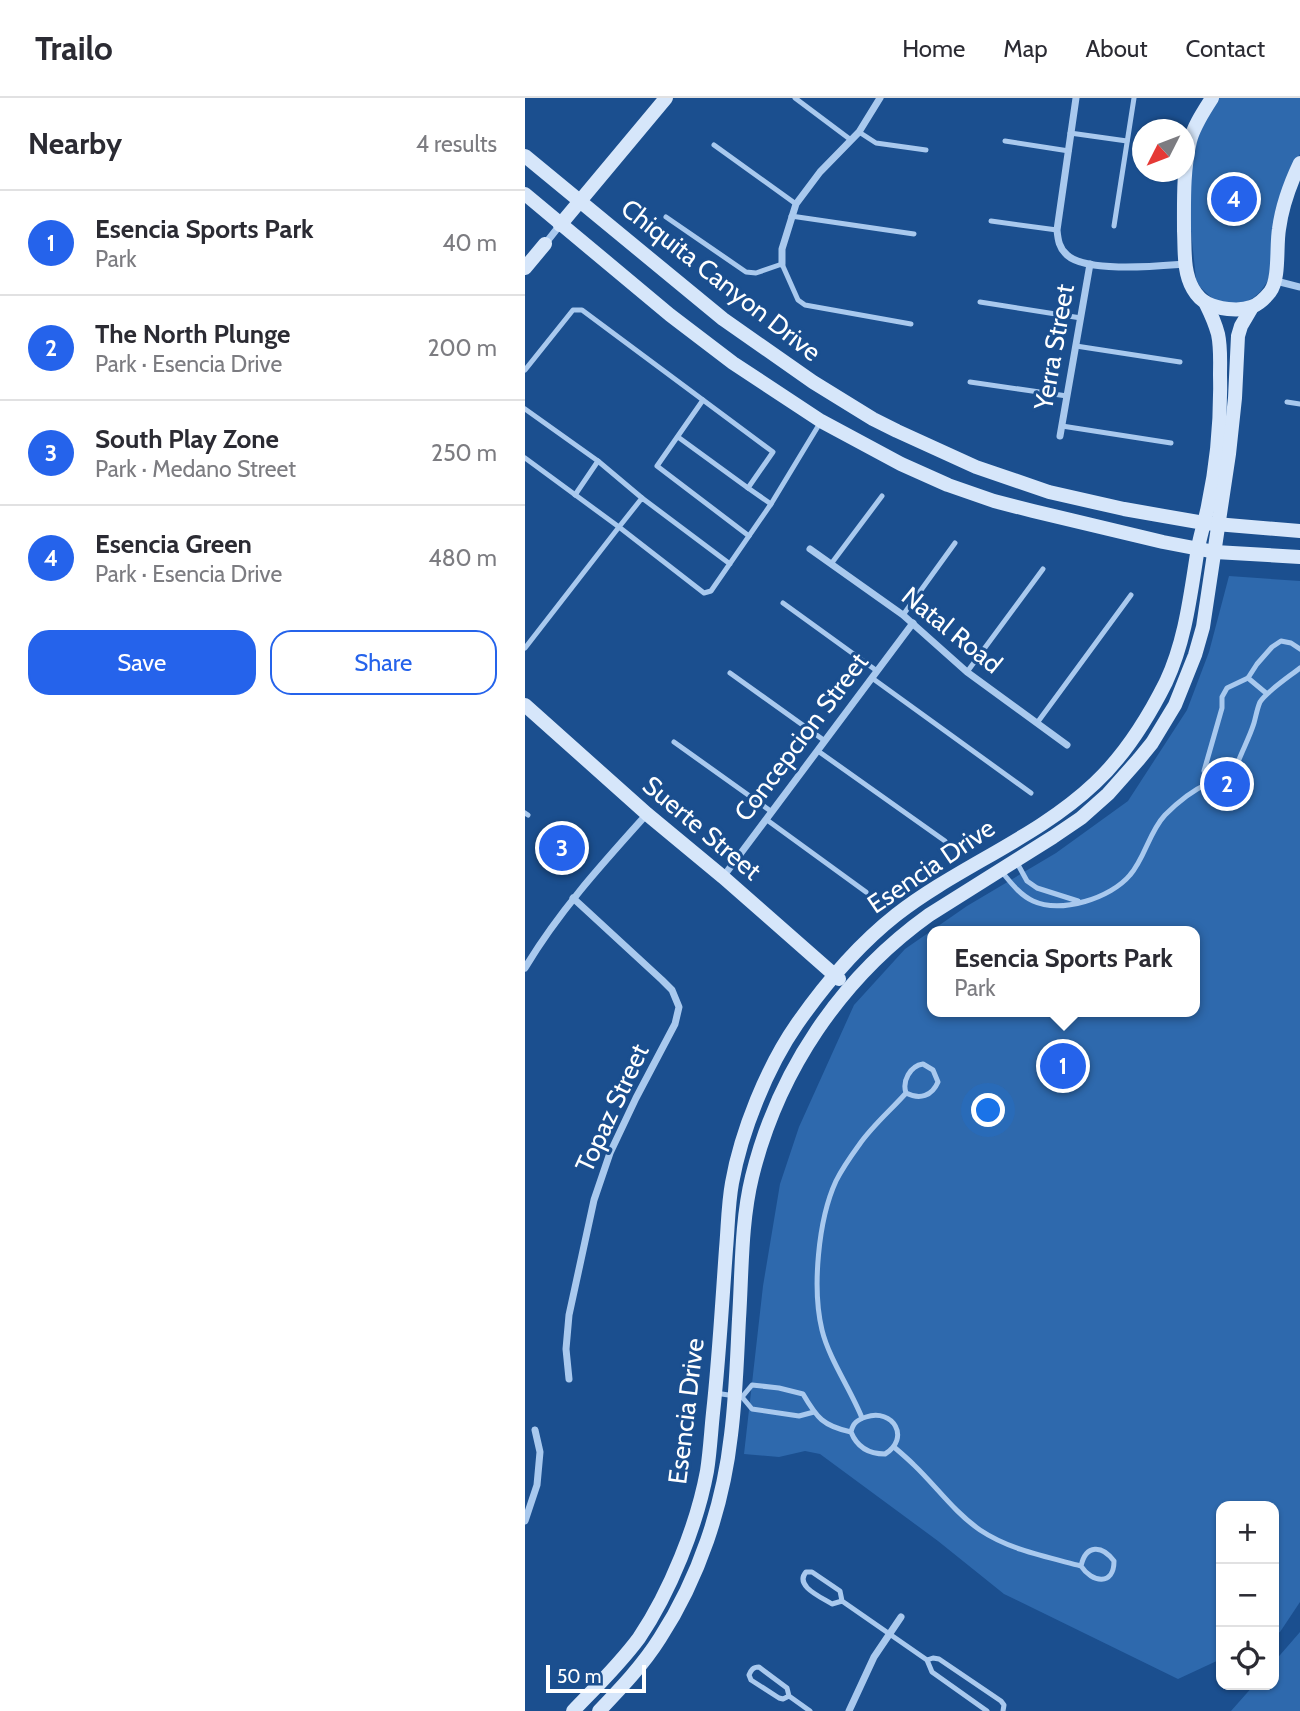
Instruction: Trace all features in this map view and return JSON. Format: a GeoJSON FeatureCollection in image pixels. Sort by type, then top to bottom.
{"type":"FeatureCollection","features":[{"type":"Feature","properties":{"kind":"street"},"geometry":{"type":"LineString","coordinates":[[525,268],[666,98]]}},
{"type":"Feature","properties":{"kind":"street"},"geometry":{"type":"LineString","coordinates":[[782,264],[782,249],[796,204],[820,172],[859,132],[880,98]]}},
{"type":"Feature","properties":{"kind":"street"},"geometry":{"type":"LineString","coordinates":[[1076,98],[1057,230],[1058,243],[1064,253],[1074,260],[1090,264],[1139,267],[1185,264]]}},
{"type":"Feature","properties":{"kind":"street","name":"Esencia Drive"},"geometry":{"type":"LineString","coordinates":[[599,1711],[618,1692],[661,1637],[696,1569],[708,1537],[720,1495],[739,1396],[745,1220],[751,1177],[776,1106],[794,1067],[814,1033],[848,987],[911,928],[1081,818],[1124,777],[1152,743],[1175,705],[1195,655],[1203,626],[1215,552],[1212,485],[1221,403],[1220,348],[1206,304],[1193,289],[1185,264],[1183,195],[1191,138],[1212,98]]}},
{"type":"Feature","properties":{"kind":"street","name":"Chiquita Canyon Drive"},"geometry":{"type":"LineString","coordinates":[[525,156],[723,319],[803,375],[873,419],[976,467],[1049,492],[1124,509],[1212,524],[1300,531]]}},
{"type":"Feature","properties":{"kind":"street"},"geometry":{"type":"LineString","coordinates":[[1300,163],[1283,205],[1277,241],[1276,281],[1300,287]]}},
{"type":"Feature","properties":{"kind":"street","name":"Chiquita Canyon Drive"},"geometry":{"type":"LineString","coordinates":[[525,194],[701,340],[733,363],[821,421],[901,464],[948,485],[1033,512],[1198,550],[1300,557]]}},
{"type":"Feature","properties":{"kind":"street","name":"Yerra Street"},"geometry":{"type":"LineString","coordinates":[[1060,436],[1090,264]]}},
{"type":"Feature","properties":{"kind":"street","name":"Esencia Drive"},"geometry":{"type":"LineString","coordinates":[[573,1711],[615,1668],[640,1636],[673,1575],[698,1507],[707,1469],[715,1393],[731,1185],[745,1132],[763,1085],[795,1027],[835,975],[871,937],[919,898],[1060,811],[1097,782],[1150,712],[1177,656],[1198,550],[1212,524],[1235,398],[1238,336],[1251,309],[1270,291],[1276,281]]}},
{"type":"Feature","properties":{"kind":"street"},"geometry":{"type":"LineString","coordinates":[[1206,304],[1233,310],[1251,309]]}},
{"type":"Feature","properties":{"kind":"street","name":"Natal Road"},"geometry":{"type":"LineString","coordinates":[[810,549],[903,615],[967,672],[1067,745]]}},
{"type":"Feature","properties":{"kind":"street","name":"Concepcion Street"},"geometry":{"type":"LineString","coordinates":[[723,877],[913,623]]}},
{"type":"Feature","properties":{"kind":"street","name":"Suerte Street"},"geometry":{"type":"LineString","coordinates":[[525,705],[848,987]]}},
{"type":"Feature","properties":{"kind":"street"},"geometry":{"type":"LineString","coordinates":[[525,968],[573,898],[647,814]]}},
{"type":"Feature","properties":{"kind":"street","name":"Topaz Street"},"geometry":{"type":"LineString","coordinates":[[569,1379],[566,1349],[569,1315],[594,1200],[610,1153],[675,1024],[678,1007],[672,990],[573,898]]}},
{"type":"Feature","properties":{"kind":"street"},"geometry":{"type":"LineString","coordinates":[[525,1521],[537,1485],[540,1452],[535,1430]]}},
{"type":"Feature","properties":{"kind":"street"},"geometry":{"type":"LineString","coordinates":[[849,1711],[874,1657],[901,1617]]}},
{"type":"Feature","properties":{"kind":"lane"},"geometry":{"type":"LineString","coordinates":[[795,98],[851,140]]}},
{"type":"Feature","properties":{"kind":"lane"},"geometry":{"type":"LineString","coordinates":[[1114,226],[1134,98]]}},
{"type":"Feature","properties":{"kind":"lane"},"geometry":{"type":"LineString","coordinates":[[859,132],[876,143],[926,150]]}},
{"type":"Feature","properties":{"kind":"lane"},"geometry":{"type":"LineString","coordinates":[[1070,133],[1127,141]]}},
{"type":"Feature","properties":{"kind":"lane"},"geometry":{"type":"LineString","coordinates":[[1005,141],[1069,151]]}},
{"type":"Feature","properties":{"kind":"lane"},"geometry":{"type":"LineString","coordinates":[[714,145],[796,204]]}},
{"type":"Feature","properties":{"kind":"lane"},"geometry":{"type":"LineString","coordinates":[[792,216],[914,234]]}},
{"type":"Feature","properties":{"kind":"lane"},"geometry":{"type":"LineString","coordinates":[[666,217],[746,272],[756,273],[782,264],[798,300],[805,304],[911,324]]}},
{"type":"Feature","properties":{"kind":"lane"},"geometry":{"type":"LineString","coordinates":[[991,221],[1057,230]]}},
{"type":"Feature","properties":{"kind":"lane"},"geometry":{"type":"LineString","coordinates":[[979,302],[1081,317]]}},
{"type":"Feature","properties":{"kind":"lane"},"geometry":{"type":"LineString","coordinates":[[525,370],[573,310],[582,310],[773,452],[748,488]]}},
{"type":"Feature","properties":{"kind":"lane"},"geometry":{"type":"LineString","coordinates":[[1076,346],[1180,362]]}},
{"type":"Feature","properties":{"kind":"lane"},"geometry":{"type":"LineString","coordinates":[[969,382],[1067,396]]}},
{"type":"Feature","properties":{"kind":"lane"},"geometry":{"type":"LineString","coordinates":[[703,400],[657,466],[749,536]]}},
{"type":"Feature","properties":{"kind":"lane"},"geometry":{"type":"LineString","coordinates":[[1287,402],[1300,404]]}},
{"type":"Feature","properties":{"kind":"lane"},"geometry":{"type":"LineString","coordinates":[[525,409],[598,461],[642,498],[730,564]]}},
{"type":"Feature","properties":{"kind":"lane"},"geometry":{"type":"LineString","coordinates":[[525,457],[704,593],[711,591],[771,504],[821,421]]}},
{"type":"Feature","properties":{"kind":"lane"},"geometry":{"type":"LineString","coordinates":[[1062,426],[1171,443]]}},
{"type":"Feature","properties":{"kind":"lane"},"geometry":{"type":"LineString","coordinates":[[678,437],[771,504]]}},
{"type":"Feature","properties":{"kind":"lane"},"geometry":{"type":"LineString","coordinates":[[575,495],[598,461]]}},
{"type":"Feature","properties":{"kind":"lane"},"geometry":{"type":"LineString","coordinates":[[831,564],[882,496]]}},
{"type":"Feature","properties":{"kind":"lane"},"geometry":{"type":"LineString","coordinates":[[525,648],[642,498]]}},
{"type":"Feature","properties":{"kind":"lane"},"geometry":{"type":"LineString","coordinates":[[903,615],[955,543]]}},
{"type":"Feature","properties":{"kind":"lane"},"geometry":{"type":"LineString","coordinates":[[967,672],[1043,569]]}},
{"type":"Feature","properties":{"kind":"lane"},"geometry":{"type":"LineString","coordinates":[[1037,723],[1131,595]]}},
{"type":"Feature","properties":{"kind":"lane"},"geometry":{"type":"LineString","coordinates":[[783,603],[1031,793]]}},
{"type":"Feature","properties":{"kind":"lane"},"geometry":{"type":"LineString","coordinates":[[1209,782],[1204,771],[1222,708],[1222,697],[1227,688],[1248,678],[1272,647],[1282,641],[1300,649]]}},
{"type":"Feature","properties":{"kind":"lane"},"geometry":{"type":"LineString","coordinates":[[1000,870],[1022,895],[1046,906],[1081,902],[1107,893],[1121,884],[1131,874],[1162,818],[1184,797],[1209,782],[1223,782],[1232,775],[1260,703],[1266,694],[1300,668]]}},
{"type":"Feature","properties":{"kind":"lane"},"geometry":{"type":"LineString","coordinates":[[730,673],[825,741]]}},
{"type":"Feature","properties":{"kind":"lane"},"geometry":{"type":"LineString","coordinates":[[1248,678],[1266,694]]}},
{"type":"Feature","properties":{"kind":"lane"},"geometry":{"type":"LineString","coordinates":[[674,742],[772,812]]}},
{"type":"Feature","properties":{"kind":"lane"},"geometry":{"type":"LineString","coordinates":[[818,751],[945,841]]}},
{"type":"Feature","properties":{"kind":"lane"},"geometry":{"type":"LineString","coordinates":[[767,820],[866,892]]}},
{"type":"Feature","properties":{"kind":"lane"},"geometry":{"type":"LineString","coordinates":[[1016,861],[1027,881],[1037,888],[1081,902]]}},
{"type":"Feature","properties":{"kind":"lane"},"geometry":{"type":"LineString","coordinates":[[923,1063],[933,1070],[938,1082],[930,1093],[916,1097],[907,1093],[906,1080],[916,1066],[923,1063]]}},
{"type":"Feature","properties":{"kind":"lane"},"geometry":{"type":"LineString","coordinates":[[862,1418],[822,1330],[818,1264],[824,1221],[836,1181],[860,1142],[907,1093]]}},
{"type":"Feature","properties":{"kind":"lane"},"geometry":{"type":"LineString","coordinates":[[739,1396],[752,1385],[803,1394],[814,1412],[832,1428],[851,1432]]}},
{"type":"Feature","properties":{"kind":"lane"},"geometry":{"type":"LineString","coordinates":[[715,1393],[739,1396],[752,1409],[799,1416],[814,1412]]}},
{"type":"Feature","properties":{"kind":"lane"},"geometry":{"type":"LineString","coordinates":[[885,1416],[893,1422],[898,1439],[894,1447],[885,1454],[870,1452],[856,1442],[851,1432],[855,1422],[862,1418],[885,1416]]}},
{"type":"Feature","properties":{"kind":"lane"},"geometry":{"type":"LineString","coordinates":[[894,1447],[916,1466],[954,1508],[980,1530],[1042,1558],[1081,1566],[1087,1574],[1096,1579],[1109,1576],[1113,1572],[1114,1561],[1101,1549],[1095,1549],[1083,1557],[1081,1566]]}},
{"type":"Feature","properties":{"kind":"lane"},"geometry":{"type":"LineString","coordinates":[[842,1601],[832,1604],[804,1585],[802,1575],[812,1572],[840,1591],[842,1601],[927,1660],[932,1672],[987,1711]]}},
{"type":"Feature","properties":{"kind":"lane"},"geometry":{"type":"LineString","coordinates":[[927,1660],[939,1659],[964,1675],[1002,1701],[1005,1705],[1003,1711]]}},
{"type":"Feature","properties":{"kind":"lane"},"geometry":{"type":"LineString","coordinates":[[789,1696],[779,1698],[751,1680],[750,1671],[759,1667],[787,1688],[789,1696],[810,1711]]}},
{"type":"Feature","properties":{"kind":"lane"},"geometry":{"type":"LineString","coordinates":[[955,1688],[964,1675]]}},
{"type":"Feature","properties":{"kind":"shaded area"},"geometry":{"type":"Polygon","coordinates":[[[1218,98],[1300,98],[1300,154],[1288,178],[1271,272],[1260,292],[1245,302],[1230,304],[1213,299],[1200,287],[1196,279],[1188,202],[1189,182],[1195,182],[1195,151],[1204,123],[1218,98]]]}},
{"type":"Feature","properties":{"kind":"shaded area"},"geometry":{"type":"Polygon","coordinates":[[[1229,576],[1300,581],[1300,1602],[1279,1632],[1279,1501],[1216,1501],[1216,1661],[1178,1679],[1004,1594],[938,1541],[820,1454],[805,1451],[779,1457],[744,1454],[763,1286],[780,1184],[799,1127],[854,1005],[905,949],[927,934],[927,1017],[1200,1017],[1200,926],[938,926],[1056,853],[1128,801],[1187,710],[1209,652],[1229,576]]]}},
{"type":"Feature","properties":{"kind":"shaded area"},"geometry":{"type":"Polygon","coordinates":[[[1300,1632],[1300,1711],[1231,1711],[1250,1690],[1279,1690],[1279,1656],[1300,1632]]]}},
{"type":"Feature","properties":{"kind":"place","name":"Esencia Green"},"geometry":{"type":"Point","coordinates":[1234,199]}},
{"type":"Feature","properties":{"kind":"place","name":"The North Plunge"},"geometry":{"type":"Point","coordinates":[1227,784]}},
{"type":"Feature","properties":{"kind":"place","name":"South Play Zone"},"geometry":{"type":"Point","coordinates":[562,848]}},
{"type":"Feature","properties":{"kind":"place","name":"Esencia Sports Park"},"geometry":{"type":"Point","coordinates":[1063,1066]}}]}
